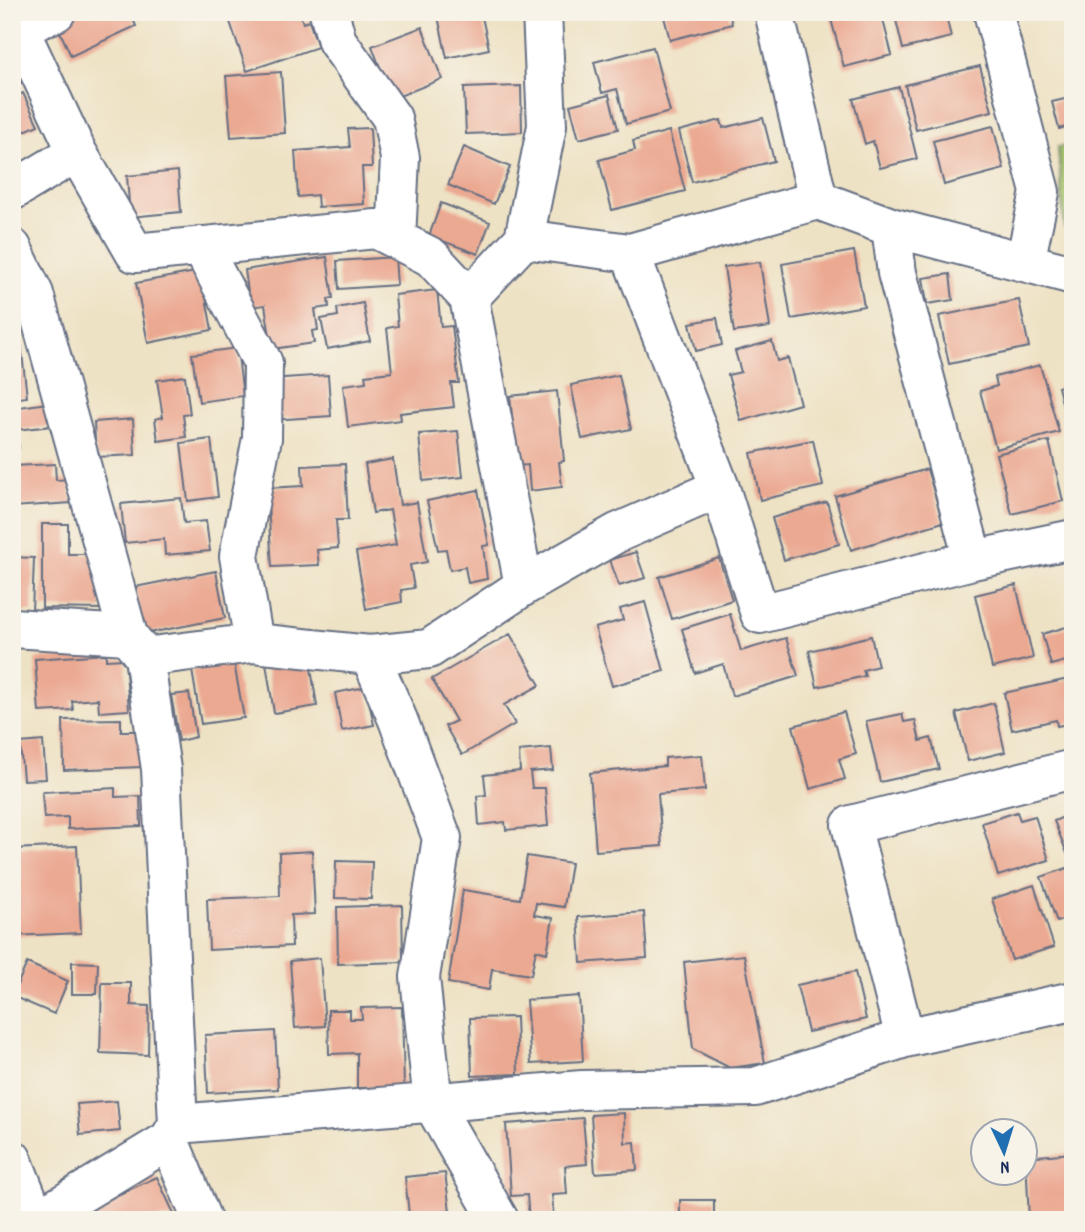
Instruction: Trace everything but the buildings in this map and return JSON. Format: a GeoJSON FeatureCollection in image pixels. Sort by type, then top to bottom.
{"type":"FeatureCollection","features":[{"type":"Feature","properties":{"kind":"street"},"geometry":{"type":"LineString","coordinates":[[56,12],[16,21],[77,152],[135,253],[376,229],[431,257],[470,298],[524,586]]}},
{"type":"Feature","properties":{"kind":"street"},"geometry":{"type":"LineString","coordinates":[[329,12],[337,41],[391,118],[400,158],[396,239]]}},
{"type":"Feature","properties":{"kind":"street"},"geometry":{"type":"LineString","coordinates":[[470,298],[524,240],[547,126],[542,12]]}},
{"type":"Feature","properties":{"kind":"street"},"geometry":{"type":"LineString","coordinates":[[774,12],[818,200]]}},
{"type":"Feature","properties":{"kind":"street"},"geometry":{"type":"LineString","coordinates":[[993,12],[1040,192],[1025,262]]}},
{"type":"Feature","properties":{"kind":"street"},"geometry":{"type":"LineString","coordinates":[[12,191],[77,152]]}},
{"type":"Feature","properties":{"kind":"street"},"geometry":{"type":"LineString","coordinates":[[524,240],[630,253],[818,200],[891,226],[1073,275]]}},
{"type":"Feature","properties":{"kind":"street"},"geometry":{"type":"LineString","coordinates":[[891,226],[897,273],[973,561]]}},
{"type":"Feature","properties":{"kind":"street"},"geometry":{"type":"LineString","coordinates":[[201,246],[262,363],[262,438],[239,556],[254,642]]}},
{"type":"Feature","properties":{"kind":"street"},"geometry":{"type":"LineString","coordinates":[[12,248],[34,294],[136,646],[161,769],[174,1132],[202,1220]]}},
{"type":"Feature","properties":{"kind":"street"},"geometry":{"type":"LineString","coordinates":[[630,253],[720,488],[760,614],[973,561],[1072,545]]}},
{"type":"Feature","properties":{"kind":"street"},"geometry":{"type":"LineString","coordinates":[[12,628],[136,646],[254,642],[370,655],[429,649],[524,586],[617,533],[720,488]]}},
{"type":"Feature","properties":{"kind":"street"},"geometry":{"type":"LineString","coordinates":[[370,655],[398,720],[442,838],[420,977],[433,1104],[499,1220]]}},
{"type":"Feature","properties":{"kind":"street"},"geometry":{"type":"LineString","coordinates":[[905,1038],[851,825],[1073,769]]}},
{"type":"Feature","properties":{"kind":"street"},"geometry":{"type":"LineString","coordinates":[[12,1159],[37,1220],[174,1132],[582,1090],[755,1087],[905,1038],[1073,1001]]}},
{"type":"Feature","properties":{"kind":"green space"},"geometry":{"type":"Polygon","coordinates":[[[1073,146],[1073,229],[1064,227],[1058,147],[1073,146]]]}}]}
